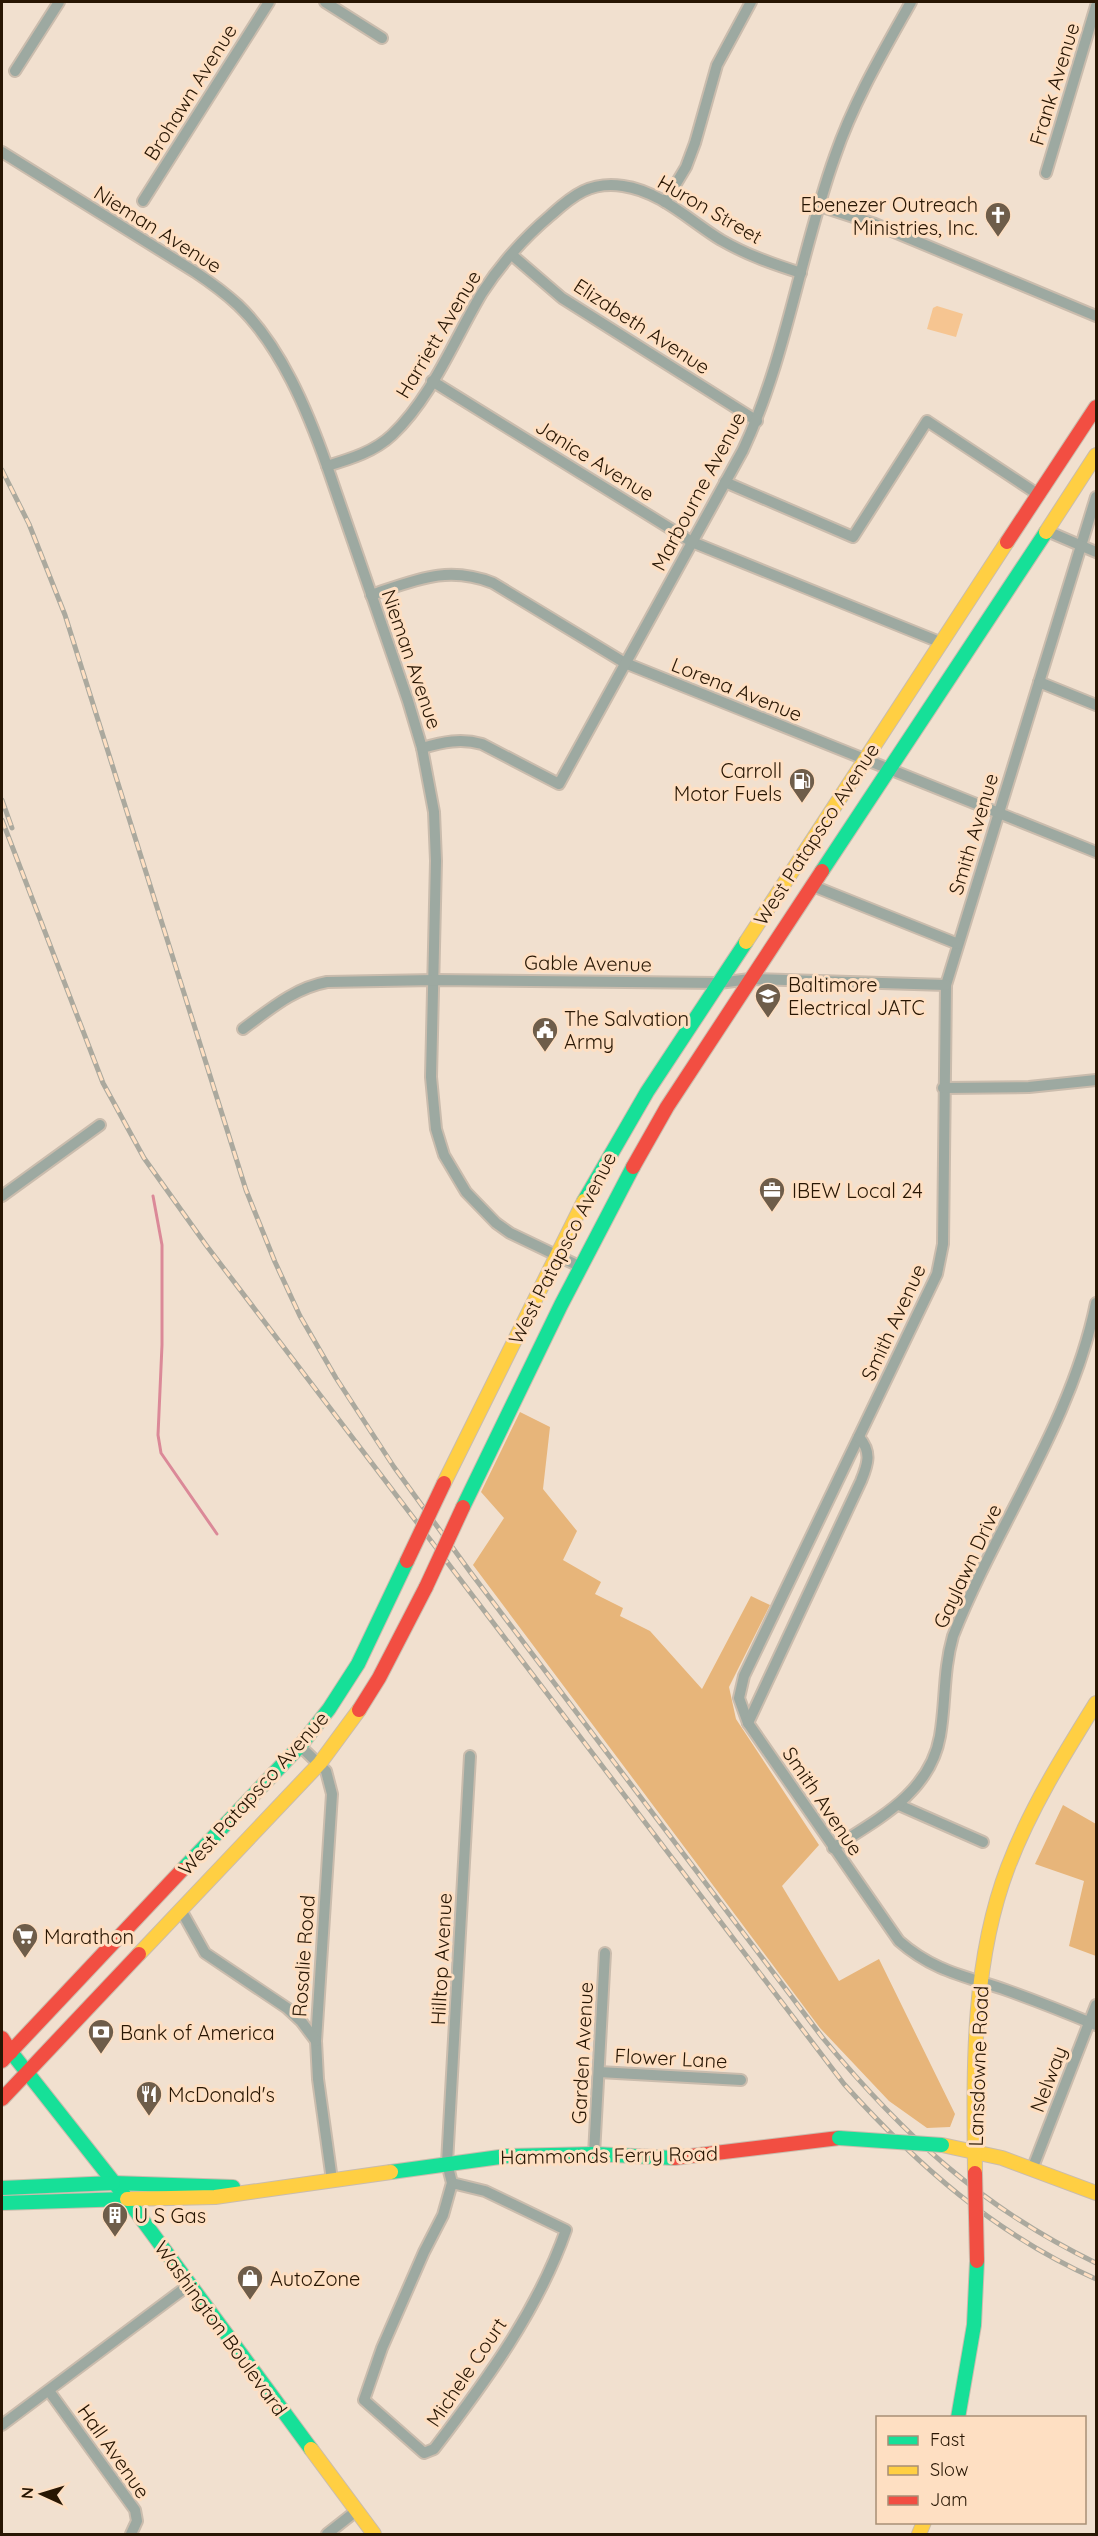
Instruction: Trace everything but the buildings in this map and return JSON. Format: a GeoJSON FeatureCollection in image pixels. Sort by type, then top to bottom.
{"type":"FeatureCollection","features":[{"type":"Feature","properties":{"kind":"main road","name":"West Patapsco Avenue"},"geometry":{"type":"LineString","coordinates":[[6,2056],[300,1746],[329,1709],[358,1664],[556,1254],[599,1173],[641,1102],[1096,406]]}},
{"type":"Feature","properties":{"kind":"main road","name":"West Patapsco Avenue"},"geometry":{"type":"LineString","coordinates":[[2,2099],[320,1763],[350,1724],[379,1678],[426,1587],[579,1266],[620,1188],[667,1107],[1096,455]]}},
{"type":"Feature","properties":{"kind":"main road","name":"Lansdowne Road"},"geometry":{"type":"LineString","coordinates":[[958,2416],[974,2325],[977,2261],[975,2031],[980,1983],[990,1927],[1012,1857],[1047,1784],[1096,1703]]}},
{"type":"Feature","properties":{"kind":"main road","name":"Washington Boulevard"},"geometry":{"type":"LineString","coordinates":[[2,2038],[6,2056],[28,2073],[127,2199],[374,2535]]}},
{"type":"Feature","properties":{"kind":"main road","name":"Hammonds Ferry Road"},"geometry":{"type":"LineString","coordinates":[[2,2203],[183,2199],[507,2156],[594,2154],[678,2158],[839,2138],[975,2149],[1033,2167],[1096,2193]]}},
{"type":"Feature","properties":{"kind":"main road","name":"Hammonds Ferry Road"},"geometry":{"type":"LineString","coordinates":[[2,2188],[113,2183],[181,2184],[257,2189]]}},
{"type":"Feature","properties":{"kind":"street"},"geometry":{"type":"LineString","coordinates":[[15,72],[59,2]]}},
{"type":"Feature","properties":{"kind":"street","name":"Brohawn Avenue"},"geometry":{"type":"LineString","coordinates":[[143,201],[269,2]]}},
{"type":"Feature","properties":{"kind":"street"},"geometry":{"type":"LineString","coordinates":[[325,2],[382,38]]}},
{"type":"Feature","properties":{"kind":"street"},"geometry":{"type":"LineString","coordinates":[[665,202],[686,167],[717,65],[751,2]]}},
{"type":"Feature","properties":{"kind":"street","name":"Marbourne Avenue"},"geometry":{"type":"LineString","coordinates":[[422,748],[444,742],[469,741],[482,744],[559,783],[757,421],[773,378],[834,158],[862,89],[912,2]]}},
{"type":"Feature","properties":{"kind":"street"},"geometry":{"type":"LineString","coordinates":[[1091,2],[1096,5]]}},
{"type":"Feature","properties":{"kind":"street","name":"Frank Avenue"},"geometry":{"type":"LineString","coordinates":[[1046,173],[1096,5]]}},
{"type":"Feature","properties":{"kind":"street","name":"Nieman Avenue"},"geometry":{"type":"LineString","coordinates":[[2,152],[195,272],[240,307],[264,336],[298,394],[313,426],[422,748],[436,837],[432,1100],[436,1129],[444,1155],[461,1185],[486,1215],[510,1233],[579,1266]]}},
{"type":"Feature","properties":{"kind":"street","name":"Huron Street"},"geometry":{"type":"LineString","coordinates":[[567,200],[594,185],[609,184],[640,189],[665,202],[743,252],[801,273]]}},
{"type":"Feature","properties":{"kind":"street","name":"Harriett Avenue"},"geometry":{"type":"LineString","coordinates":[[327,466],[366,452],[391,436],[405,421],[432,381],[483,292],[542,222],[567,200]]}},
{"type":"Feature","properties":{"kind":"street"},"geometry":{"type":"LineString","coordinates":[[820,206],[875,224],[1096,316]]}},
{"type":"Feature","properties":{"kind":"street","name":"Elizabeth Avenue"},"geometry":{"type":"LineString","coordinates":[[512,255],[562,298],[757,421]]}},
{"type":"Feature","properties":{"kind":"street","name":"Janice Avenue"},"geometry":{"type":"LineString","coordinates":[[432,381],[692,542],[942,643]]}},
{"type":"Feature","properties":{"kind":"street"},"geometry":{"type":"LineString","coordinates":[[725,482],[853,537],[927,421],[1039,495]]}},
{"type":"Feature","properties":{"kind":"street","name":"Smith Avenue"},"geometry":{"type":"LineString","coordinates":[[1093,2024],[1005,1990],[931,1965],[899,1941],[748,1723],[739,1698],[744,1676],[937,1274],[943,1244],[946,985],[1096,497]]}},
{"type":"Feature","properties":{"kind":"street"},"geometry":{"type":"LineString","coordinates":[[1047,531],[1096,552]]}},
{"type":"Feature","properties":{"kind":"street","name":"Lorena Avenue"},"geometry":{"type":"LineString","coordinates":[[371,595],[431,576],[462,573],[478,577],[493,583],[625,663],[1096,852]]}},
{"type":"Feature","properties":{"kind":"street"},"geometry":{"type":"LineString","coordinates":[[1039,682],[1096,705]]}},
{"type":"Feature","properties":{"kind":"street"},"geometry":{"type":"LineString","coordinates":[[813,886],[958,944]]}},
{"type":"Feature","properties":{"kind":"street","name":"Gable Avenue"},"geometry":{"type":"LineString","coordinates":[[243,1029],[287,997],[315,984],[434,980],[719,982],[750,979],[946,985]]}},
{"type":"Feature","properties":{"kind":"street"},"geometry":{"type":"LineString","coordinates":[[944,1088],[1029,1088],[1096,1080]]}},
{"type":"Feature","properties":{"kind":"street"},"geometry":{"type":"LineString","coordinates":[[2,1196],[100,1125]]}},
{"type":"Feature","properties":{"kind":"street","name":"Gaylawn Drive"},"geometry":{"type":"LineString","coordinates":[[833,1848],[899,1805],[921,1780],[937,1750],[946,1667],[953,1636],[1069,1392],[1090,1336],[1096,1303]]}},
{"type":"Feature","properties":{"kind":"street"},"geometry":{"type":"LineString","coordinates":[[748,1723],[861,1481],[868,1455],[867,1446],[858,1437]]}},
{"type":"Feature","properties":{"kind":"street","name":"Rosalie Road"},"geometry":{"type":"LineString","coordinates":[[300,1746],[320,1763],[330,1782],[332,1794],[316,2041],[318,2079],[332,2180]]}},
{"type":"Feature","properties":{"kind":"street","name":"Hilltop Avenue"},"geometry":{"type":"LineString","coordinates":[[447,2163],[470,1756]]}},
{"type":"Feature","properties":{"kind":"street"},"geometry":{"type":"LineString","coordinates":[[899,1805],[983,1842]]}},
{"type":"Feature","properties":{"kind":"street"},"geometry":{"type":"LineString","coordinates":[[181,1911],[205,1953],[287,2008],[301,2021],[316,2041]]}},
{"type":"Feature","properties":{"kind":"street","name":"Garden Avenue"},"geometry":{"type":"LineString","coordinates":[[594,2154],[605,1953]]}},
{"type":"Feature","properties":{"kind":"street","name":"Nelway"},"geometry":{"type":"LineString","coordinates":[[1033,2167],[1093,2024],[1096,2005]]}},
{"type":"Feature","properties":{"kind":"street","name":"Flower Lane"},"geometry":{"type":"LineString","coordinates":[[599,2072],[741,2080]]}},
{"type":"Feature","properties":{"kind":"street","name":"Michele Court"},"geometry":{"type":"LineString","coordinates":[[447,2163],[452,2183],[443,2215],[423,2252],[382,2348],[364,2400],[424,2453],[434,2449],[483,2385],[554,2266],[566,2230],[485,2192],[452,2183]]}},
{"type":"Feature","properties":{"kind":"street"},"geometry":{"type":"LineString","coordinates":[[3,2422],[49,2391],[189,2285]]}},
{"type":"Feature","properties":{"kind":"street","name":"Hall Avenue"},"geometry":{"type":"LineString","coordinates":[[49,2391],[135,2510],[137,2521],[131,2535]]}},
{"type":"Feature","properties":{"kind":"street"},"geometry":{"type":"LineString","coordinates":[[327,2535],[355,2512]]}},
{"type":"Feature","properties":{"kind":"shaded area"},"geometry":{"type":"Polygon","coordinates":[[[937,306],[963,314],[956,337],[927,329],[933,308],[937,306]]]}},
{"type":"Feature","properties":{"kind":"shaded area"},"geometry":{"type":"Polygon","coordinates":[[[520,1412],[550,1427],[543,1489],[577,1531],[563,1560],[601,1582],[595,1594],[623,1608],[620,1616],[650,1631],[702,1689],[751,1596],[770,1605],[729,1687],[736,1719],[819,1845],[782,1886],[839,1981],[879,1959],[955,2114],[950,2127],[927,2128],[889,2101],[820,2028],[473,1565],[504,1518],[481,1492],[520,1412]]]}},
{"type":"Feature","properties":{"kind":"shaded area"},"geometry":{"type":"Polygon","coordinates":[[[1063,1805],[1096,1824],[1096,1956],[1069,1946],[1084,1881],[1035,1864],[1063,1805]]]}},
{"type":"Feature","properties":{"kind":"waterway"},"geometry":{"type":"LineString","coordinates":[[153,1196],[162,1245],[162,1345],[158,1435],[161,1453],[217,1534]]}},
{"type":"Feature","properties":{"kind":"railway"},"geometry":{"type":"LineString","coordinates":[[2,470],[29,524],[65,615],[246,1190],[300,1316],[336,1378],[394,1467],[471,1573],[822,2037],[852,2072],[914,2137],[980,2193],[1016,2218],[1096,2263]]}},
{"type":"Feature","properties":{"kind":"railway"},"geometry":{"type":"LineString","coordinates":[[2,800],[12,828]]}},
{"type":"Feature","properties":{"kind":"railway"},"geometry":{"type":"LineString","coordinates":[[2,820],[103,1083],[144,1158],[206,1245],[844,2084],[929,2169],[991,2219],[1024,2241],[1096,2279]]}},
{"type":"Feature","properties":{"kind":"traffic: fast"},"geometry":{"type":"LineString","coordinates":[[822,871],[1046,532]]}},
{"type":"Feature","properties":{"kind":"traffic: fast"},"geometry":{"type":"LineString","coordinates":[[584,1201],[647,1092],[746,942]]}},
{"type":"Feature","properties":{"kind":"traffic: fast"},"geometry":{"type":"LineString","coordinates":[[463,1507],[561,1305],[633,1167]]}},
{"type":"Feature","properties":{"kind":"traffic: fast"},"geometry":{"type":"LineString","coordinates":[[182,1870],[300,1746],[329,1709],[358,1664],[407,1561]]}},
{"type":"Feature","properties":{"kind":"traffic: fast"},"geometry":{"type":"LineString","coordinates":[[11,2052],[127,2199],[311,2449]]}},
{"type":"Feature","properties":{"kind":"traffic: fast"},"geometry":{"type":"LineString","coordinates":[[839,2138],[942,2145]]}},
{"type":"Feature","properties":{"kind":"traffic: fast"},"geometry":{"type":"LineString","coordinates":[[391,2172],[507,2156],[594,2154],[674,2158]]}},
{"type":"Feature","properties":{"kind":"traffic: fast"},"geometry":{"type":"LineString","coordinates":[[113,2183],[233,2187]]}},
{"type":"Feature","properties":{"kind":"traffic: fast"},"geometry":{"type":"LineString","coordinates":[[2,2188],[113,2183]]}},
{"type":"Feature","properties":{"kind":"traffic: fast"},"geometry":{"type":"LineString","coordinates":[[2,2203],[127,2199]]}},
{"type":"Feature","properties":{"kind":"traffic: fast"},"geometry":{"type":"LineString","coordinates":[[958,2416],[974,2325],[977,2261]]}},
{"type":"Feature","properties":{"kind":"traffic: slow"},"geometry":{"type":"LineString","coordinates":[[1046,532],[1096,455]]}},
{"type":"Feature","properties":{"kind":"traffic: slow"},"geometry":{"type":"LineString","coordinates":[[746,942],[1007,542]]}},
{"type":"Feature","properties":{"kind":"traffic: slow"},"geometry":{"type":"LineString","coordinates":[[444,1483],[584,1201]]}},
{"type":"Feature","properties":{"kind":"traffic: slow"},"geometry":{"type":"LineString","coordinates":[[975,2173],[977,2018],[987,1941],[996,1904],[1026,1824],[1059,1763],[1096,1703]]}},
{"type":"Feature","properties":{"kind":"traffic: slow"},"geometry":{"type":"LineString","coordinates":[[139,1954],[320,1763],[359,1710]]}},
{"type":"Feature","properties":{"kind":"traffic: slow"},"geometry":{"type":"LineString","coordinates":[[942,2145],[1002,2158],[1096,2193]]}},
{"type":"Feature","properties":{"kind":"traffic: slow"},"geometry":{"type":"LineString","coordinates":[[127,2199],[215,2197],[391,2172]]}},
{"type":"Feature","properties":{"kind":"traffic: slow"},"geometry":{"type":"LineString","coordinates":[[311,2449],[374,2534]]}},
{"type":"Feature","properties":{"kind":"traffic: slow"},"geometry":{"type":"LineString","coordinates":[[919,2534],[923,2524]]}},
{"type":"Feature","properties":{"kind":"traffic: jam"},"geometry":{"type":"LineString","coordinates":[[1007,542],[1096,407]]}},
{"type":"Feature","properties":{"kind":"traffic: jam"},"geometry":{"type":"LineString","coordinates":[[633,1167],[667,1107],[822,871]]}},
{"type":"Feature","properties":{"kind":"traffic: jam"},"geometry":{"type":"LineString","coordinates":[[407,1561],[444,1483]]}},
{"type":"Feature","properties":{"kind":"traffic: jam"},"geometry":{"type":"LineString","coordinates":[[426,1587],[463,1507]]}},
{"type":"Feature","properties":{"kind":"traffic: jam"},"geometry":{"type":"LineString","coordinates":[[359,1710],[379,1678],[426,1587]]}},
{"type":"Feature","properties":{"kind":"traffic: jam"},"geometry":{"type":"LineString","coordinates":[[2,2061],[182,1870]]}},
{"type":"Feature","properties":{"kind":"traffic: jam"},"geometry":{"type":"LineString","coordinates":[[2,2099],[139,1954]]}},
{"type":"Feature","properties":{"kind":"traffic: jam"},"geometry":{"type":"LineString","coordinates":[[2,2038],[11,2052]]}},
{"type":"Feature","properties":{"kind":"traffic: jam"},"geometry":{"type":"LineString","coordinates":[[674,2158],[839,2138]]}},
{"type":"Feature","properties":{"kind":"traffic: jam"},"geometry":{"type":"LineString","coordinates":[[975,2173],[977,2261]]}},
{"type":"Feature","properties":{"kind":"place","name":"Ebenezer Outreach Ministries, Inc."},"geometry":{"type":"Point","coordinates":[998,238]}},
{"type":"Feature","properties":{"kind":"place","name":"Carroll Motor Fuels"},"geometry":{"type":"Point","coordinates":[802,804]}},
{"type":"Feature","properties":{"kind":"place","name":"Baltimore Electrical JATC"},"geometry":{"type":"Point","coordinates":[768,1019]}},
{"type":"Feature","properties":{"kind":"place","name":"The Salvation Army"},"geometry":{"type":"Point","coordinates":[545,1053]}},
{"type":"Feature","properties":{"kind":"place","name":"IBEW Local 24"},"geometry":{"type":"Point","coordinates":[772,1213]}},
{"type":"Feature","properties":{"kind":"place","name":"Marathon"},"geometry":{"type":"Point","coordinates":[25,1959]}},
{"type":"Feature","properties":{"kind":"place","name":"Bank of America"},"geometry":{"type":"Point","coordinates":[101,2055]}},
{"type":"Feature","properties":{"kind":"place","name":"McDonald's"},"geometry":{"type":"Point","coordinates":[149,2117]}},
{"type":"Feature","properties":{"kind":"place","name":"U S Gas"},"geometry":{"type":"Point","coordinates":[115,2238]}},
{"type":"Feature","properties":{"kind":"place","name":"AutoZone"},"geometry":{"type":"Point","coordinates":[250,2301]}}]}
